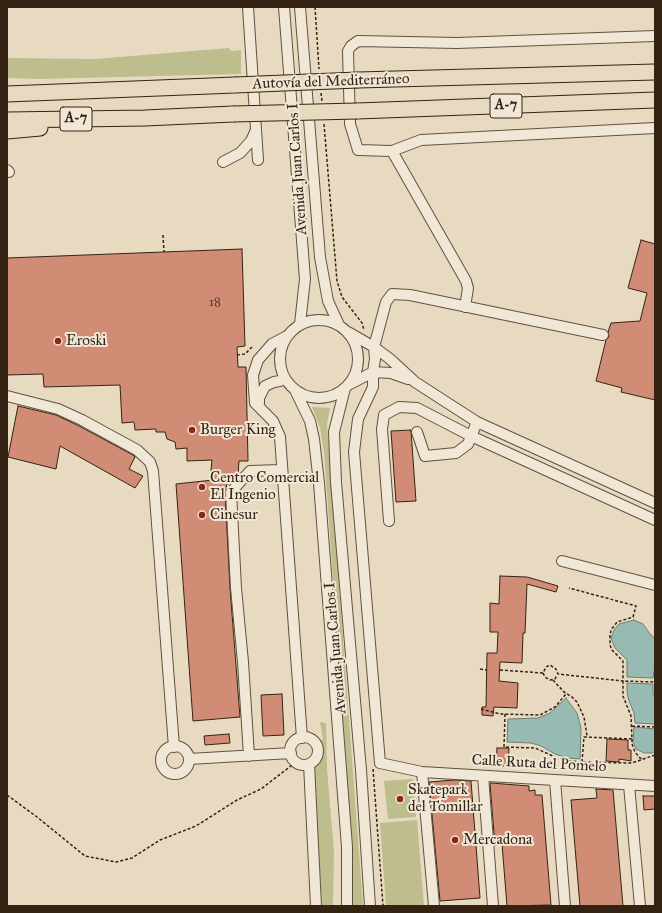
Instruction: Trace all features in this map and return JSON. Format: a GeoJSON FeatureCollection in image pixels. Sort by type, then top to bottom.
{"type":"FeatureCollection","features":[{"type":"Feature","properties":{"kind":"highway","name":"Autovía del Mediterráneo"},"geometry":{"type":"LineString","coordinates":[[7,94],[358,80],[655,72]]}},
{"type":"Feature","properties":{"kind":"highway"},"geometry":{"type":"LineString","coordinates":[[7,84],[124,89]]}},
{"type":"Feature","properties":{"kind":"highway","name":"Autovía del Mediterráneo"},"geometry":{"type":"LineString","coordinates":[[7,120],[357,112],[655,100]]}},
{"type":"Feature","properties":{"kind":"highway"},"geometry":{"type":"LineString","coordinates":[[7,131],[145,118]]}},
{"type":"Feature","properties":{"kind":"street"},"geometry":{"type":"LineString","coordinates":[[248,7],[258,160]]}},
{"type":"Feature","properties":{"kind":"street"},"geometry":{"type":"LineString","coordinates":[[284,7],[305,279],[300,324]]}},
{"type":"Feature","properties":{"kind":"street","name":"Avenida Juan Carlos I"},"geometry":{"type":"LineString","coordinates":[[300,7],[320,257],[328,301],[339,325]]}},
{"type":"Feature","properties":{"kind":"street"},"geometry":{"type":"LineString","coordinates":[[655,36],[457,43],[358,41],[351,46],[348,51],[350,124],[358,150],[392,151],[421,140],[655,128]]}},
{"type":"Feature","properties":{"kind":"street"},"geometry":{"type":"LineString","coordinates":[[223,162],[240,153],[251,141],[256,130]]}},
{"type":"Feature","properties":{"kind":"street"},"geometry":{"type":"LineString","coordinates":[[392,151],[466,281],[468,288],[465,307]]}},
{"type":"Feature","properties":{"kind":"street"},"geometry":{"type":"LineString","coordinates":[[373,372],[375,359],[374,347],[386,302],[392,294],[410,296],[602,335]]}},
{"type":"Feature","properties":{"kind":"street"},"geometry":{"type":"LineString","coordinates":[[302,738],[280,437],[273,421],[255,403],[253,375],[258,360],[272,344],[287,336],[300,324],[318,319],[333,322],[339,325],[390,359],[415,382],[476,422],[655,503]]}},
{"type":"Feature","properties":{"kind":"street"},"geometry":{"type":"LineString","coordinates":[[347,386],[356,374],[358,360],[356,345],[348,332]]}},
{"type":"Feature","properties":{"kind":"street"},"geometry":{"type":"LineString","coordinates":[[287,336],[282,344],[280,360],[283,375],[295,390],[310,421],[314,439],[319,483],[347,846],[346,906]]}},
{"type":"Feature","properties":{"kind":"street"},"geometry":{"type":"LineString","coordinates":[[295,390],[304,395],[318,398],[331,396],[373,372],[391,372],[415,382]]}},
{"type":"Feature","properties":{"kind":"street","name":"Calle Ruta del Pomelo"},"geometry":{"type":"LineString","coordinates":[[373,372],[373,387],[358,418],[354,452],[380,763],[422,772],[655,786]]}},
{"type":"Feature","properties":{"kind":"street"},"geometry":{"type":"LineString","coordinates":[[264,412],[259,398],[262,391],[265,386],[280,381]]}},
{"type":"Feature","properties":{"kind":"street","name":"Avenida Juan Carlos I"},"geometry":{"type":"LineString","coordinates":[[347,386],[334,432],[336,482],[362,770],[370,906]]}},
{"type":"Feature","properties":{"kind":"street"},"geometry":{"type":"LineString","coordinates":[[7,396],[58,409],[82,420],[137,450],[150,462],[153,471],[174,747]]}},
{"type":"Feature","properties":{"kind":"street"},"geometry":{"type":"LineString","coordinates":[[389,521],[382,429],[384,415],[399,407],[417,408],[471,436],[655,520]]}},
{"type":"Feature","properties":{"kind":"street"},"geometry":{"type":"LineString","coordinates":[[418,432],[425,456],[456,453],[468,444],[476,422]]}},
{"type":"Feature","properties":{"kind":"street"},"geometry":{"type":"LineString","coordinates":[[249,756],[243,662],[236,588],[231,492],[250,471],[282,470]]}},
{"type":"Feature","properties":{"kind":"street"},"geometry":{"type":"LineString","coordinates":[[562,561],[655,585]]}},
{"type":"Feature","properties":{"kind":"street"},"geometry":{"type":"LineString","coordinates":[[189,759],[249,756],[293,758],[305,765],[314,761],[317,756],[317,746],[310,739],[302,738],[294,742],[291,746],[293,758]]}},
{"type":"Feature","properties":{"kind":"street"},"geometry":{"type":"LineString","coordinates":[[174,747],[181,748],[185,751],[189,759],[188,766],[180,773],[171,773],[162,765],[162,756],[166,750],[174,747]]}},
{"type":"Feature","properties":{"kind":"street"},"geometry":{"type":"LineString","coordinates":[[309,764],[316,906]]}},
{"type":"Feature","properties":{"kind":"street"},"geometry":{"type":"LineString","coordinates":[[422,772],[434,906]]}},
{"type":"Feature","properties":{"kind":"street"},"geometry":{"type":"LineString","coordinates":[[483,776],[493,906]]}},
{"type":"Feature","properties":{"kind":"street"},"geometry":{"type":"LineString","coordinates":[[555,780],[565,906]]}},
{"type":"Feature","properties":{"kind":"street"},"geometry":{"type":"LineString","coordinates":[[629,785],[640,906]]}},
{"type":"Feature","properties":{"kind":"path"},"geometry":{"type":"LineString","coordinates":[[315,7],[320,74]]}},
{"type":"Feature","properties":{"kind":"path"},"geometry":{"type":"LineString","coordinates":[[321,89],[322,103]]}},
{"type":"Feature","properties":{"kind":"path"},"geometry":{"type":"LineString","coordinates":[[323,122],[336,276],[342,297],[362,323],[364,333]]}},
{"type":"Feature","properties":{"kind":"path"},"geometry":{"type":"LineString","coordinates":[[163,235],[164,252]]}},
{"type":"Feature","properties":{"kind":"path"},"geometry":{"type":"LineString","coordinates":[[237,354],[245,354],[253,346]]}},
{"type":"Feature","properties":{"kind":"path"},"geometry":{"type":"LineString","coordinates":[[569,588],[636,606],[633,617],[617,622],[611,630],[610,645],[612,650],[623,661],[623,696],[631,716],[632,739],[635,752],[640,758],[644,759]]}},
{"type":"Feature","properties":{"kind":"path"},"geometry":{"type":"LineString","coordinates":[[543,673],[546,667],[554,666],[558,674]]}},
{"type":"Feature","properties":{"kind":"path"},"geometry":{"type":"LineString","coordinates":[[480,669],[487,670]]}},
{"type":"Feature","properties":{"kind":"path"},"geometry":{"type":"LineString","coordinates":[[500,670],[543,673],[547,678],[553,680],[558,687],[577,702],[584,717],[587,736]]}},
{"type":"Feature","properties":{"kind":"path"},"geometry":{"type":"LineString","coordinates":[[558,674],[623,681],[655,682]]}},
{"type":"Feature","properties":{"kind":"path"},"geometry":{"type":"LineString","coordinates":[[553,680],[558,674]]}},
{"type":"Feature","properties":{"kind":"path"},"geometry":{"type":"LineString","coordinates":[[481,709],[505,714],[540,715],[555,707],[566,694]]}},
{"type":"Feature","properties":{"kind":"path"},"geometry":{"type":"LineString","coordinates":[[505,714],[504,747],[535,748],[562,760],[582,762],[626,764],[655,755]]}},
{"type":"Feature","properties":{"kind":"path"},"geometry":{"type":"LineString","coordinates":[[632,726],[655,727]]}},
{"type":"Feature","properties":{"kind":"path"},"geometry":{"type":"LineString","coordinates":[[582,762],[583,738],[587,736],[632,739]]}},
{"type":"Feature","properties":{"kind":"path"},"geometry":{"type":"LineString","coordinates":[[7,795],[85,856],[116,862],[132,858],[160,840],[196,826],[238,800],[261,788],[293,758]]}},
{"type":"Feature","properties":{"kind":"green space"},"geometry":{"type":"Polygon","coordinates":[[[229,48],[231,51],[241,50],[241,74],[39,79],[7,78],[7,58],[95,59],[229,48]]]}},
{"type":"Feature","properties":{"kind":"green space"},"geometry":{"type":"Polygon","coordinates":[[[312,407],[330,408],[327,424],[363,906],[351,906],[353,861],[324,452],[320,428],[312,407]]]}},
{"type":"Feature","properties":{"kind":"green space"},"geometry":{"type":"Polygon","coordinates":[[[320,722],[326,723],[327,769],[334,852],[333,906],[322,906],[314,769],[321,755],[319,743],[323,739],[320,722]]]}},
{"type":"Feature","properties":{"kind":"green space","name":"Skatepark del Tomillar"},"geometry":{"type":"Polygon","coordinates":[[[413,779],[416,817],[388,819],[384,781],[413,779]]]}},
{"type":"Feature","properties":{"kind":"green space"},"geometry":{"type":"Polygon","coordinates":[[[417,820],[424,906],[386,906],[380,823],[417,820]]]}},
{"type":"Feature","properties":{"kind":"water"},"geometry":{"type":"Polygon","coordinates":[[[634,620],[643,624],[655,638],[655,666],[653,678],[627,677],[627,660],[615,648],[611,638],[614,630],[619,624],[634,620]]]}},
{"type":"Feature","properties":{"kind":"water"},"geometry":{"type":"Polygon","coordinates":[[[627,683],[653,684],[653,694],[655,697],[655,724],[635,723],[634,713],[627,692],[627,683]]]}},
{"type":"Feature","properties":{"kind":"water"},"geometry":{"type":"Polygon","coordinates":[[[566,698],[577,713],[581,728],[580,759],[567,758],[531,743],[507,742],[508,719],[538,718],[550,713],[566,698]]]}},
{"type":"Feature","properties":{"kind":"water"},"geometry":{"type":"Polygon","coordinates":[[[634,727],[655,729],[655,751],[652,753],[644,753],[636,749],[633,742],[634,727]]]}},
{"type":"Feature","properties":{"kind":"building"},"geometry":{"type":"Polygon","coordinates":[[[641,240],[655,244],[655,400],[621,392],[622,388],[596,381],[606,340],[609,337],[608,332],[611,323],[640,321],[647,293],[628,288],[641,240]]]}},
{"type":"Feature","properties":{"kind":"building","name":"Centro Comercial El Ingenio"},"geometry":{"type":"Polygon","coordinates":[[[242,249],[245,346],[237,347],[238,367],[246,367],[248,461],[239,461],[238,475],[227,484],[225,492],[230,588],[240,717],[193,721],[176,484],[213,480],[211,470],[212,460],[187,461],[187,448],[176,449],[175,442],[167,439],[165,432],[156,432],[156,429],[135,430],[134,422],[122,423],[120,385],[44,387],[43,374],[7,375],[7,258],[242,249]]]}},
{"type":"Feature","properties":{"kind":"building"},"geometry":{"type":"Polygon","coordinates":[[[18,406],[56,415],[133,455],[135,457],[129,469],[143,476],[135,488],[60,446],[56,469],[8,457],[18,406]]]}},
{"type":"Feature","properties":{"kind":"building"},"geometry":{"type":"Polygon","coordinates":[[[411,430],[416,501],[396,502],[391,431],[411,430]]]}},
{"type":"Feature","properties":{"kind":"building"},"geometry":{"type":"Polygon","coordinates":[[[500,576],[527,577],[558,586],[556,592],[527,584],[522,663],[500,662],[499,681],[518,683],[517,708],[494,707],[493,716],[482,715],[482,707],[486,707],[487,653],[497,653],[498,632],[490,632],[490,603],[499,604],[500,576]]]}},
{"type":"Feature","properties":{"kind":"building"},"geometry":{"type":"Polygon","coordinates":[[[282,694],[284,735],[263,736],[261,695],[282,694]]]}},
{"type":"Feature","properties":{"kind":"building"},"geometry":{"type":"Polygon","coordinates":[[[229,734],[230,743],[205,745],[204,736],[229,734]]]}},
{"type":"Feature","properties":{"kind":"building"},"geometry":{"type":"Polygon","coordinates":[[[607,739],[628,740],[628,750],[631,750],[631,761],[619,759],[619,762],[606,761],[607,739]]]}},
{"type":"Feature","properties":{"kind":"building"},"geometry":{"type":"Polygon","coordinates":[[[497,748],[509,748],[508,766],[496,766],[497,748]]]}},
{"type":"Feature","properties":{"kind":"building","name":"Mercadona"},"geometry":{"type":"Polygon","coordinates":[[[454,780],[471,781],[480,898],[440,901],[429,782],[454,780]]]}},
{"type":"Feature","properties":{"kind":"building"},"geometry":{"type":"Polygon","coordinates":[[[491,783],[529,786],[529,791],[535,790],[535,795],[542,795],[551,905],[507,906],[502,844],[495,845],[491,783]]]}},
{"type":"Feature","properties":{"kind":"building"},"geometry":{"type":"Polygon","coordinates":[[[596,789],[613,790],[623,906],[580,906],[571,800],[597,798],[596,789]]]}},
{"type":"Feature","properties":{"kind":"building"},"geometry":{"type":"Polygon","coordinates":[[[643,796],[655,796],[655,809],[644,810],[643,796]]]}},
{"type":"Feature","properties":{"kind":"place","name":"Eroski"},"geometry":{"type":"Point","coordinates":[58,341]}},
{"type":"Feature","properties":{"kind":"place","name":"Burger King"},"geometry":{"type":"Point","coordinates":[192,430]}},
{"type":"Feature","properties":{"kind":"place","name":"Centro Comercial El Ingenio"},"geometry":{"type":"Point","coordinates":[202,487]}},
{"type":"Feature","properties":{"kind":"place","name":"Cinesur"},"geometry":{"type":"Point","coordinates":[202,515]}},
{"type":"Feature","properties":{"kind":"place","name":"Skatepark del Tomillar"},"geometry":{"type":"Point","coordinates":[400,799]}},
{"type":"Feature","properties":{"kind":"place","name":"Mercadona"},"geometry":{"type":"Point","coordinates":[455,840]}}]}
